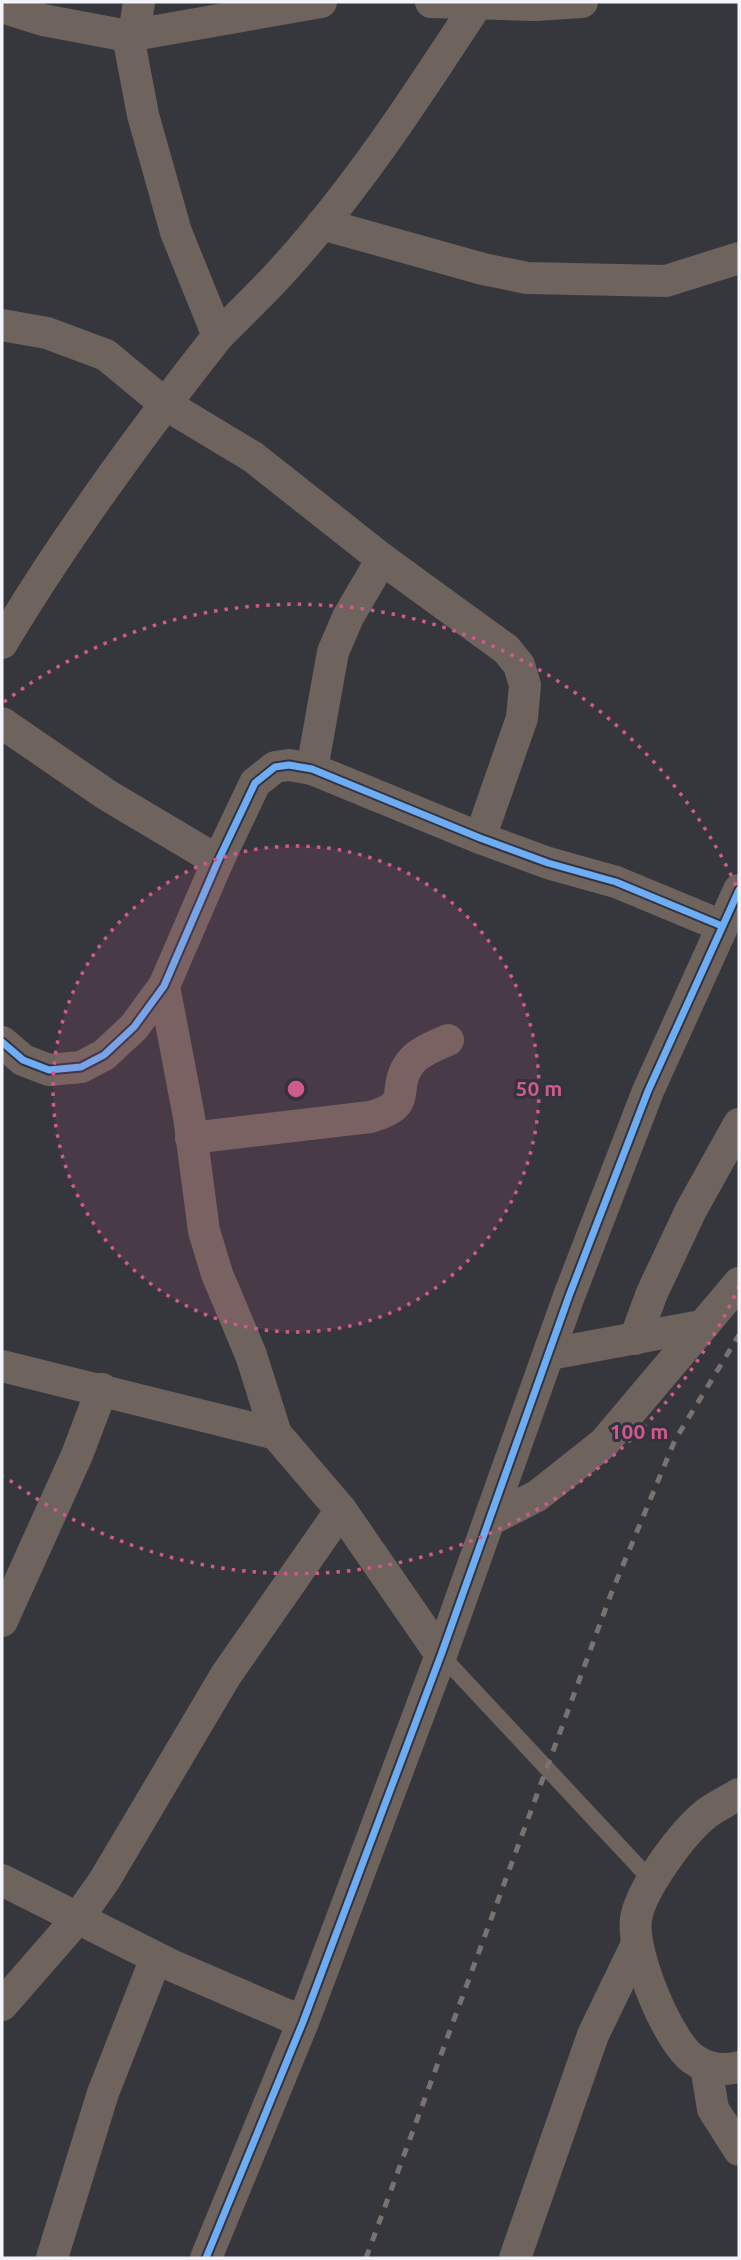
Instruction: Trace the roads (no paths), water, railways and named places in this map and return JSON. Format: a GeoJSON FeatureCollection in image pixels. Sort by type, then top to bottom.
{"type":"FeatureCollection","features":[{"type":"Feature","properties":{"kind":"street"},"geometry":{"type":"LineString","coordinates":[[139,2],[131,35],[144,116],[176,232],[218,336]]}},
{"type":"Feature","properties":{"kind":"street"},"geometry":{"type":"LineString","coordinates":[[2,7],[43,20],[131,35],[321,2]]}},
{"type":"Feature","properties":{"kind":"street"},"geometry":{"type":"LineString","coordinates":[[430,2],[582,2]]}},
{"type":"Feature","properties":{"kind":"street"},"geometry":{"type":"LineString","coordinates":[[2,643],[82,519],[164,404],[218,336],[282,271],[322,224],[394,130],[477,4]]}},
{"type":"Feature","properties":{"kind":"street"},"geometry":{"type":"LineString","coordinates":[[322,224],[483,269],[527,278],[666,281],[739,258]]}},
{"type":"Feature","properties":{"kind":"street"},"geometry":{"type":"LineString","coordinates":[[2,324],[47,333],[106,355],[164,404],[253,457],[382,559],[506,649],[519,665],[525,685],[522,718],[480,838]]}},
{"type":"Feature","properties":{"kind":"street"},"geometry":{"type":"LineString","coordinates":[[312,769],[333,652],[348,617],[382,559]]}},
{"type":"Feature","properties":{"kind":"street"},"geometry":{"type":"LineString","coordinates":[[2,723],[107,795],[218,861]]}},
{"type":"Feature","properties":{"kind":"street"},"geometry":{"type":"LineString","coordinates":[[2,1042],[23,1060],[49,1070],[81,1067],[104,1055],[134,1027],[164,986],[255,783],[275,767],[289,765],[312,769],[480,838],[548,863],[616,882],[722,926]]}},
{"type":"Feature","properties":{"kind":"street"},"geometry":{"type":"LineString","coordinates":[[206,2258],[303,2022],[441,1655],[569,1296],[648,1091],[739,890]]}},
{"type":"Feature","properties":{"kind":"street"},"geometry":{"type":"LineString","coordinates":[[164,986],[176,1042],[204,1231],[217,1274],[251,1354],[276,1434],[341,1510],[441,1655]]}},
{"type":"Feature","properties":{"kind":"street"},"geometry":{"type":"LineString","coordinates":[[191,1138],[381,1114],[391,1110],[399,1101],[405,1071],[415,1057],[447,1040]]}},
{"type":"Feature","properties":{"kind":"street"},"geometry":{"type":"LineString","coordinates":[[635,1339],[652,1293],[691,1209],[739,1124]]}},
{"type":"Feature","properties":{"kind":"street"},"geometry":{"type":"LineString","coordinates":[[489,1520],[537,1496],[604,1443],[739,1283]]}},
{"type":"Feature","properties":{"kind":"street"},"geometry":{"type":"LineString","coordinates":[[550,1354],[701,1326]]}},
{"type":"Feature","properties":{"kind":"street"},"geometry":{"type":"LineString","coordinates":[[2,1366],[276,1434]]}},
{"type":"Feature","properties":{"kind":"street"},"geometry":{"type":"LineString","coordinates":[[2,1621],[77,1455],[102,1389]]}},
{"type":"Feature","properties":{"kind":"street"},"geometry":{"type":"LineString","coordinates":[[2,2005],[77,1919],[104,1881],[226,1675],[341,1510]]}},
{"type":"Feature","properties":{"kind":"street"},"geometry":{"type":"LineString","coordinates":[[739,1794],[706,1814],[651,1880],[636,1918],[636,1946],[645,1977],[677,2042],[692,2059],[706,2066],[717,2070],[739,2067]]}},
{"type":"Feature","properties":{"kind":"street"},"geometry":{"type":"LineString","coordinates":[[2,1880],[156,1958],[303,2022]]}},
{"type":"Feature","properties":{"kind":"street"},"geometry":{"type":"LineString","coordinates":[[515,2258],[593,2035],[636,1946]]}},
{"type":"Feature","properties":{"kind":"street"},"geometry":{"type":"LineString","coordinates":[[52,2258],[103,2093],[156,1958]]}},
{"type":"Feature","properties":{"kind":"street"},"geometry":{"type":"LineString","coordinates":[[706,2066],[713,2109],[739,2150]]}},
{"type":"Feature","properties":{"kind":"lane"},"geometry":{"type":"LineString","coordinates":[[441,1655],[651,1880]]}},
{"type":"Feature","properties":{"kind":"railway"},"geometry":{"type":"LineString","coordinates":[[366,2258],[611,1594],[675,1440],[739,1335]]}}]}
